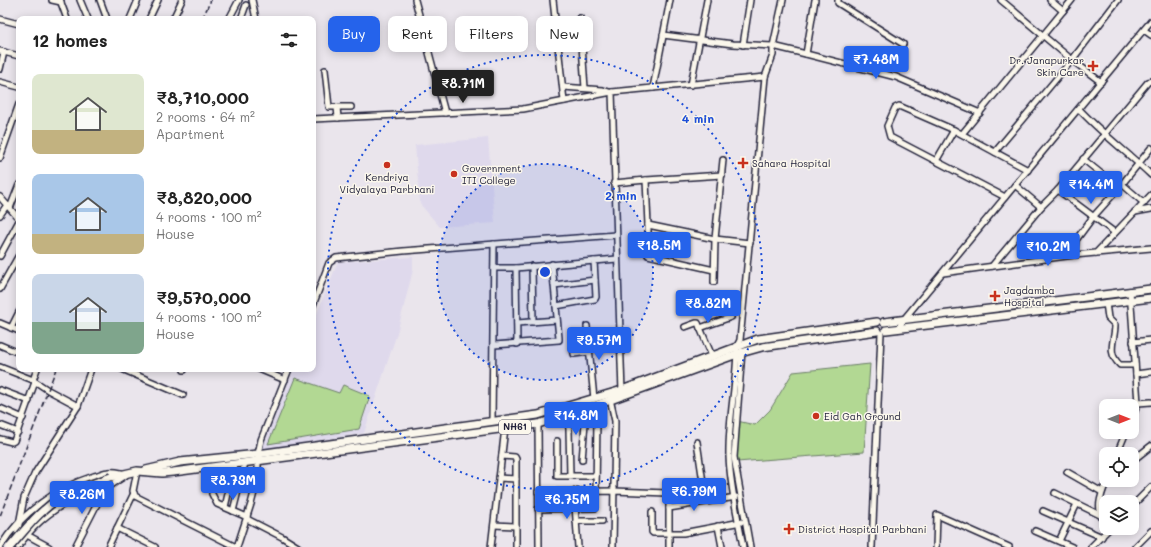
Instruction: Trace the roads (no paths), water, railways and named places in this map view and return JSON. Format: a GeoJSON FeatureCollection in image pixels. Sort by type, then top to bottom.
{"type":"FeatureCollection","features":[{"type":"Feature","properties":{"kind":"highway","name":"NH61"},"geometry":{"type":"LineString","coordinates":[[139,471],[162,473],[245,463],[258,458],[538,415],[594,403],[740,348],[758,339],[904,319],[1151,289]]}},
{"type":"Feature","properties":{"kind":"highway","name":"NH61"},"geometry":{"type":"LineString","coordinates":[[622,393],[712,356],[740,348],[762,347],[1151,298]]}},
{"type":"Feature","properties":{"kind":"highway"},"geometry":{"type":"LineString","coordinates":[[881,322],[887,325],[881,332],[875,328],[881,322]]}},
{"type":"Feature","properties":{"kind":"highway","name":"NH61"},"geometry":{"type":"LineString","coordinates":[[10,547],[35,518],[52,503],[76,490],[111,477],[184,462],[298,455],[538,424],[583,410],[594,403]]}},
{"type":"Feature","properties":{"kind":"highway"},"geometry":{"type":"LineString","coordinates":[[495,421],[502,429]]}},
{"type":"Feature","properties":{"kind":"street"},"geometry":{"type":"LineString","coordinates":[[52,0],[60,1],[66,16]]}},
{"type":"Feature","properties":{"kind":"street"},"geometry":{"type":"LineString","coordinates":[[80,0],[87,16]]}},
{"type":"Feature","properties":{"kind":"street"},"geometry":{"type":"LineString","coordinates":[[100,0],[106,16]]}},
{"type":"Feature","properties":{"kind":"street"},"geometry":{"type":"LineString","coordinates":[[150,16],[158,0]]}},
{"type":"Feature","properties":{"kind":"street"},"geometry":{"type":"LineString","coordinates":[[174,16],[182,0]]}},
{"type":"Feature","properties":{"kind":"street"},"geometry":{"type":"LineString","coordinates":[[231,16],[239,0]]}},
{"type":"Feature","properties":{"kind":"street"},"geometry":{"type":"LineString","coordinates":[[252,0],[255,16]]}},
{"type":"Feature","properties":{"kind":"street"},"geometry":{"type":"LineString","coordinates":[[415,0],[445,114]]}},
{"type":"Feature","properties":{"kind":"street"},"geometry":{"type":"LineString","coordinates":[[553,0],[564,101]]}},
{"type":"Feature","properties":{"kind":"street"},"geometry":{"type":"LineString","coordinates":[[653,88],[670,0]]}},
{"type":"Feature","properties":{"kind":"street"},"geometry":{"type":"LineString","coordinates":[[691,85],[707,0]]}},
{"type":"Feature","properties":{"kind":"street"},"geometry":{"type":"LineString","coordinates":[[743,45],[750,0]]}},
{"type":"Feature","properties":{"kind":"street"},"geometry":{"type":"LineString","coordinates":[[743,547],[734,498],[729,456],[765,77],[773,55],[783,0]]}},
{"type":"Feature","properties":{"kind":"street"},"geometry":{"type":"LineString","coordinates":[[806,54],[815,0]]}},
{"type":"Feature","properties":{"kind":"street"},"geometry":{"type":"LineString","coordinates":[[838,0],[838,3],[903,44]]}},
{"type":"Feature","properties":{"kind":"street"},"geometry":{"type":"LineString","coordinates":[[1001,0],[1072,60],[1101,82]]}},
{"type":"Feature","properties":{"kind":"street"},"geometry":{"type":"LineString","coordinates":[[1050,0],[1064,11]]}},
{"type":"Feature","properties":{"kind":"street"},"geometry":{"type":"LineString","coordinates":[[962,134],[1072,0]]}},
{"type":"Feature","properties":{"kind":"street"},"geometry":{"type":"LineString","coordinates":[[995,152],[1072,60],[1118,0]]}},
{"type":"Feature","properties":{"kind":"street"},"geometry":{"type":"LineString","coordinates":[[131,16],[136,1]]}},
{"type":"Feature","properties":{"kind":"street"},"geometry":{"type":"LineString","coordinates":[[242,16],[246,5]]}},
{"type":"Feature","properties":{"kind":"street"},"geometry":{"type":"LineString","coordinates":[[0,18],[16,23]]}},
{"type":"Feature","properties":{"kind":"street"},"geometry":{"type":"LineString","coordinates":[[898,329],[904,319],[1151,21]]}},
{"type":"Feature","properties":{"kind":"street"},"geometry":{"type":"LineString","coordinates":[[1144,30],[1151,36]]}},
{"type":"Feature","properties":{"kind":"street"},"geometry":{"type":"LineString","coordinates":[[663,35],[743,45],[774,46],[896,77],[980,113]]}},
{"type":"Feature","properties":{"kind":"street"},"geometry":{"type":"LineString","coordinates":[[0,69],[2,51],[16,55]]}},
{"type":"Feature","properties":{"kind":"street"},"geometry":{"type":"LineString","coordinates":[[582,52],[585,88]]}},
{"type":"Feature","properties":{"kind":"street"},"geometry":{"type":"LineString","coordinates":[[325,70],[328,106],[351,107]]}},
{"type":"Feature","properties":{"kind":"street"},"geometry":{"type":"LineString","coordinates":[[316,119],[445,114],[524,109],[611,93],[765,77]]}},
{"type":"Feature","properties":{"kind":"street"},"geometry":{"type":"LineString","coordinates":[[992,266],[1148,82],[1151,81]]}},
{"type":"Feature","properties":{"kind":"street"},"geometry":{"type":"LineString","coordinates":[[0,82],[16,86]]}},
{"type":"Feature","properties":{"kind":"street"},"geometry":{"type":"LineString","coordinates":[[563,87],[604,90],[611,93]]}},
{"type":"Feature","properties":{"kind":"street"},"geometry":{"type":"LineString","coordinates":[[611,93],[622,393]]}},
{"type":"Feature","properties":{"kind":"street"},"geometry":{"type":"LineString","coordinates":[[1005,197],[890,137],[887,126],[895,108],[899,106],[954,130],[1028,170]]}},
{"type":"Feature","properties":{"kind":"street"},"geometry":{"type":"LineString","coordinates":[[337,107],[338,118]]}},
{"type":"Feature","properties":{"kind":"street"},"geometry":{"type":"LineString","coordinates":[[1079,109],[1093,124],[1151,175]]}},
{"type":"Feature","properties":{"kind":"street"},"geometry":{"type":"LineString","coordinates":[[0,158],[16,113]]}},
{"type":"Feature","properties":{"kind":"street"},"geometry":{"type":"LineString","coordinates":[[936,161],[954,130]]}},
{"type":"Feature","properties":{"kind":"street"},"geometry":{"type":"LineString","coordinates":[[1074,255],[1076,241],[1093,217],[1151,148]]}},
{"type":"Feature","properties":{"kind":"street"},"geometry":{"type":"LineString","coordinates":[[1083,158],[1144,202]]}},
{"type":"Feature","properties":{"kind":"street"},"geometry":{"type":"LineString","coordinates":[[714,282],[723,160]]}},
{"type":"Feature","properties":{"kind":"street"},"geometry":{"type":"LineString","coordinates":[[614,183],[722,175]]}},
{"type":"Feature","properties":{"kind":"street"},"geometry":{"type":"LineString","coordinates":[[646,180],[648,255],[714,270]]}},
{"type":"Feature","properties":{"kind":"street"},"geometry":{"type":"LineString","coordinates":[[1015,185],[1041,207]]}},
{"type":"Feature","properties":{"kind":"street"},"geometry":{"type":"LineString","coordinates":[[1058,190],[1114,232]]}},
{"type":"Feature","properties":{"kind":"street"},"geometry":{"type":"LineString","coordinates":[[0,215],[9,207],[16,192]]}},
{"type":"Feature","properties":{"kind":"street"},"geometry":{"type":"LineString","coordinates":[[1096,253],[1151,194]]}},
{"type":"Feature","properties":{"kind":"street"},"geometry":{"type":"LineString","coordinates":[[0,197],[16,216]]}},
{"type":"Feature","properties":{"kind":"street"},"geometry":{"type":"LineString","coordinates":[[1135,212],[1151,209]]}},
{"type":"Feature","properties":{"kind":"street"},"geometry":{"type":"LineString","coordinates":[[648,225],[716,239],[750,243]]}},
{"type":"Feature","properties":{"kind":"street"},"geometry":{"type":"LineString","coordinates":[[0,256],[16,226]]}},
{"type":"Feature","properties":{"kind":"street"},"geometry":{"type":"LineString","coordinates":[[316,296],[329,263],[333,259],[403,251],[616,235]]}},
{"type":"Feature","properties":{"kind":"street"},"geometry":{"type":"LineString","coordinates":[[494,244],[495,421]]}},
{"type":"Feature","properties":{"kind":"street"},"geometry":{"type":"LineString","coordinates":[[943,272],[1074,255],[1151,248]]}},
{"type":"Feature","properties":{"kind":"street"},"geometry":{"type":"LineString","coordinates":[[494,268],[516,268],[617,259]]}},
{"type":"Feature","properties":{"kind":"street"},"geometry":{"type":"LineString","coordinates":[[0,290],[16,261]]}},
{"type":"Feature","properties":{"kind":"street"},"geometry":{"type":"LineString","coordinates":[[556,306],[594,300],[596,296],[594,261]]}},
{"type":"Feature","properties":{"kind":"street"},"geometry":{"type":"LineString","coordinates":[[494,345],[557,341],[559,338],[552,264]]}},
{"type":"Feature","properties":{"kind":"street"},"geometry":{"type":"LineString","coordinates":[[532,266],[533,322]]}},
{"type":"Feature","properties":{"kind":"street"},"geometry":{"type":"LineString","coordinates":[[516,268],[517,344]]}},
{"type":"Feature","properties":{"kind":"street"},"geometry":{"type":"LineString","coordinates":[[554,285],[595,280]]}},
{"type":"Feature","properties":{"kind":"street"},"geometry":{"type":"LineString","coordinates":[[1130,291],[1138,399]]}},
{"type":"Feature","properties":{"kind":"street"},"geometry":{"type":"LineString","coordinates":[[1106,303],[1108,318],[1115,325],[1112,350],[1114,359],[1120,365],[1135,365]]}},
{"type":"Feature","properties":{"kind":"street"},"geometry":{"type":"LineString","coordinates":[[700,328],[731,317]]}},
{"type":"Feature","properties":{"kind":"street"},"geometry":{"type":"LineString","coordinates":[[11,328],[16,318]]}},
{"type":"Feature","properties":{"kind":"street"},"geometry":{"type":"LineString","coordinates":[[517,323],[557,320]]}},
{"type":"Feature","properties":{"kind":"street"},"geometry":{"type":"LineString","coordinates":[[0,323],[16,330]]}},
{"type":"Feature","properties":{"kind":"street"},"geometry":{"type":"LineString","coordinates":[[685,327],[697,323],[712,356]]}},
{"type":"Feature","properties":{"kind":"street"},"geometry":{"type":"LineString","coordinates":[[587,326],[597,420],[596,492]]}},
{"type":"Feature","properties":{"kind":"street"},"geometry":{"type":"LineString","coordinates":[[872,547],[881,332]]}},
{"type":"Feature","properties":{"kind":"street"},"geometry":{"type":"LineString","coordinates":[[572,337],[574,354],[589,352]]}},
{"type":"Feature","properties":{"kind":"street"},"geometry":{"type":"LineString","coordinates":[[1133,342],[1151,340]]}},
{"type":"Feature","properties":{"kind":"street"},"geometry":{"type":"LineString","coordinates":[[0,345],[16,352]]}},
{"type":"Feature","properties":{"kind":"street"},"geometry":{"type":"LineString","coordinates":[[740,348],[734,457],[750,547]]}},
{"type":"Feature","properties":{"kind":"street"},"geometry":{"type":"LineString","coordinates":[[0,367],[34,381],[78,406]]}},
{"type":"Feature","properties":{"kind":"street"},"geometry":{"type":"LineString","coordinates":[[0,439],[13,442],[29,401],[36,372]]}},
{"type":"Feature","properties":{"kind":"street"},"geometry":{"type":"LineString","coordinates":[[14,547],[24,498],[35,473],[78,406],[90,372]]}},
{"type":"Feature","properties":{"kind":"street"},"geometry":{"type":"LineString","coordinates":[[129,372],[183,394]]}},
{"type":"Feature","properties":{"kind":"street"},"geometry":{"type":"LineString","coordinates":[[266,372],[285,380]]}},
{"type":"Feature","properties":{"kind":"street"},"geometry":{"type":"LineString","coordinates":[[134,494],[135,496],[235,547],[247,518],[258,477],[258,458],[261,440],[288,372]]}},
{"type":"Feature","properties":{"kind":"street"},"geometry":{"type":"LineString","coordinates":[[1136,374],[1151,372]]}},
{"type":"Feature","properties":{"kind":"street"},"geometry":{"type":"LineString","coordinates":[[0,390],[29,401]]}},
{"type":"Feature","properties":{"kind":"street"},"geometry":{"type":"LineString","coordinates":[[609,397],[614,421],[613,547]]}},
{"type":"Feature","properties":{"kind":"street"},"geometry":{"type":"LineString","coordinates":[[1139,403],[1151,402]]}},
{"type":"Feature","properties":{"kind":"street"},"geometry":{"type":"LineString","coordinates":[[0,408],[23,418]]}},
{"type":"Feature","properties":{"kind":"street"},"geometry":{"type":"LineString","coordinates":[[582,460],[585,423],[583,410]]}},
{"type":"Feature","properties":{"kind":"street"},"geometry":{"type":"LineString","coordinates":[[566,416],[570,429],[570,476]]}},
{"type":"Feature","properties":{"kind":"street"},"geometry":{"type":"LineString","coordinates":[[538,424],[539,547]]}},
{"type":"Feature","properties":{"kind":"street"},"geometry":{"type":"LineString","coordinates":[[0,425],[18,432]]}},
{"type":"Feature","properties":{"kind":"street"},"geometry":{"type":"LineString","coordinates":[[491,547],[502,456],[502,429]]}},
{"type":"Feature","properties":{"kind":"street"},"geometry":{"type":"LineString","coordinates":[[557,441],[556,475],[596,476]]}},
{"type":"Feature","properties":{"kind":"street"},"geometry":{"type":"LineString","coordinates":[[697,442],[706,502]]}},
{"type":"Feature","properties":{"kind":"street"},"geometry":{"type":"LineString","coordinates":[[1139,455],[1151,446]]}},
{"type":"Feature","properties":{"kind":"street"},"geometry":{"type":"LineString","coordinates":[[502,456],[516,457],[516,547]]}},
{"type":"Feature","properties":{"kind":"street"},"geometry":{"type":"LineString","coordinates":[[233,511],[245,463]]}},
{"type":"Feature","properties":{"kind":"street"},"geometry":{"type":"LineString","coordinates":[[225,507],[236,464]]}},
{"type":"Feature","properties":{"kind":"street"},"geometry":{"type":"LineString","coordinates":[[108,547],[134,494],[139,471]]}},
{"type":"Feature","properties":{"kind":"street"},"geometry":{"type":"LineString","coordinates":[[0,547],[19,524],[44,500],[81,480],[109,472],[128,473]]}},
{"type":"Feature","properties":{"kind":"street"},"geometry":{"type":"LineString","coordinates":[[1067,472],[1102,492]]}},
{"type":"Feature","properties":{"kind":"street"},"geometry":{"type":"LineString","coordinates":[[18,547],[27,535],[53,511],[68,501],[113,484],[128,473]]}},
{"type":"Feature","properties":{"kind":"street"},"geometry":{"type":"LineString","coordinates":[[499,478],[516,479]]}},
{"type":"Feature","properties":{"kind":"street"},"geometry":{"type":"LineString","coordinates":[[1102,495],[1104,487]]}},
{"type":"Feature","properties":{"kind":"street"},"geometry":{"type":"LineString","coordinates":[[75,547],[97,504],[101,488]]}},
{"type":"Feature","properties":{"kind":"street"},"geometry":{"type":"LineString","coordinates":[[1139,500],[1150,490]]}},
{"type":"Feature","properties":{"kind":"street"},"geometry":{"type":"LineString","coordinates":[[538,492],[614,491],[667,493],[669,495],[669,547]]}},
{"type":"Feature","properties":{"kind":"street"},"geometry":{"type":"LineString","coordinates":[[574,492],[578,547]]}},
{"type":"Feature","properties":{"kind":"street"},"geometry":{"type":"LineString","coordinates":[[212,494],[216,503],[287,539],[298,547]]}},
{"type":"Feature","properties":{"kind":"street"},"geometry":{"type":"LineString","coordinates":[[1055,494],[1099,515]]}},
{"type":"Feature","properties":{"kind":"street"},"geometry":{"type":"LineString","coordinates":[[669,508],[741,496]]}},
{"type":"Feature","properties":{"kind":"street"},"geometry":{"type":"LineString","coordinates":[[1059,541],[1077,504]]}},
{"type":"Feature","properties":{"kind":"street"},"geometry":{"type":"LineString","coordinates":[[538,509],[594,508]]}},
{"type":"Feature","properties":{"kind":"street"},"geometry":{"type":"LineString","coordinates":[[1044,511],[1102,536],[1091,547]]}},
{"type":"Feature","properties":{"kind":"street"},"geometry":{"type":"LineString","coordinates":[[652,512],[652,532],[683,533],[746,521]]}},
{"type":"Feature","properties":{"kind":"street"},"geometry":{"type":"LineString","coordinates":[[936,547],[937,515],[1009,547]]}},
{"type":"Feature","properties":{"kind":"street"},"geometry":{"type":"LineString","coordinates":[[576,521],[602,521]]}},
{"type":"Feature","properties":{"kind":"street"},"geometry":{"type":"LineString","coordinates":[[494,525],[516,526]]}},
{"type":"Feature","properties":{"kind":"street"},"geometry":{"type":"LineString","coordinates":[[718,526],[722,547]]}},
{"type":"Feature","properties":{"kind":"street"},"geometry":{"type":"LineString","coordinates":[[117,528],[155,547]]}},
{"type":"Feature","properties":{"kind":"street"},"geometry":{"type":"LineString","coordinates":[[1035,531],[1072,547]]}},
{"type":"Feature","properties":{"kind":"street"},"geometry":{"type":"LineString","coordinates":[[1135,547],[1151,531]]}},
{"type":"Feature","properties":{"kind":"street"},"geometry":{"type":"LineString","coordinates":[[27,535],[49,547]]}},
{"type":"Feature","properties":{"kind":"railway"},"geometry":{"type":"LineString","coordinates":[[203,16],[211,0]]}},
{"type":"Feature","properties":{"kind":"railway"},"geometry":{"type":"LineString","coordinates":[[0,516],[55,372]]}},
{"type":"Feature","properties":{"kind":"place","name":"Dr. Janapurkar Skin Care"},"geometry":{"type":"Point","coordinates":[1093,66]}},
{"type":"Feature","properties":{"kind":"place","name":"Sahara Hospital"},"geometry":{"type":"Point","coordinates":[743,163]}},
{"type":"Feature","properties":{"kind":"place","name":"Kendriya Vidyalaya Parbhani"},"geometry":{"type":"Point","coordinates":[387,165]}},
{"type":"Feature","properties":{"kind":"place","name":"Government ITI College"},"geometry":{"type":"Point","coordinates":[454,174]}},
{"type":"Feature","properties":{"kind":"place","name":"Jagdamba Hospital"},"geometry":{"type":"Point","coordinates":[995,296]}},
{"type":"Feature","properties":{"kind":"place","name":"Eid Gah Ground"},"geometry":{"type":"Point","coordinates":[816,416]}},
{"type":"Feature","properties":{"kind":"place","name":"District Hospital Parbhani"},"geometry":{"type":"Point","coordinates":[789,529]}}]}
